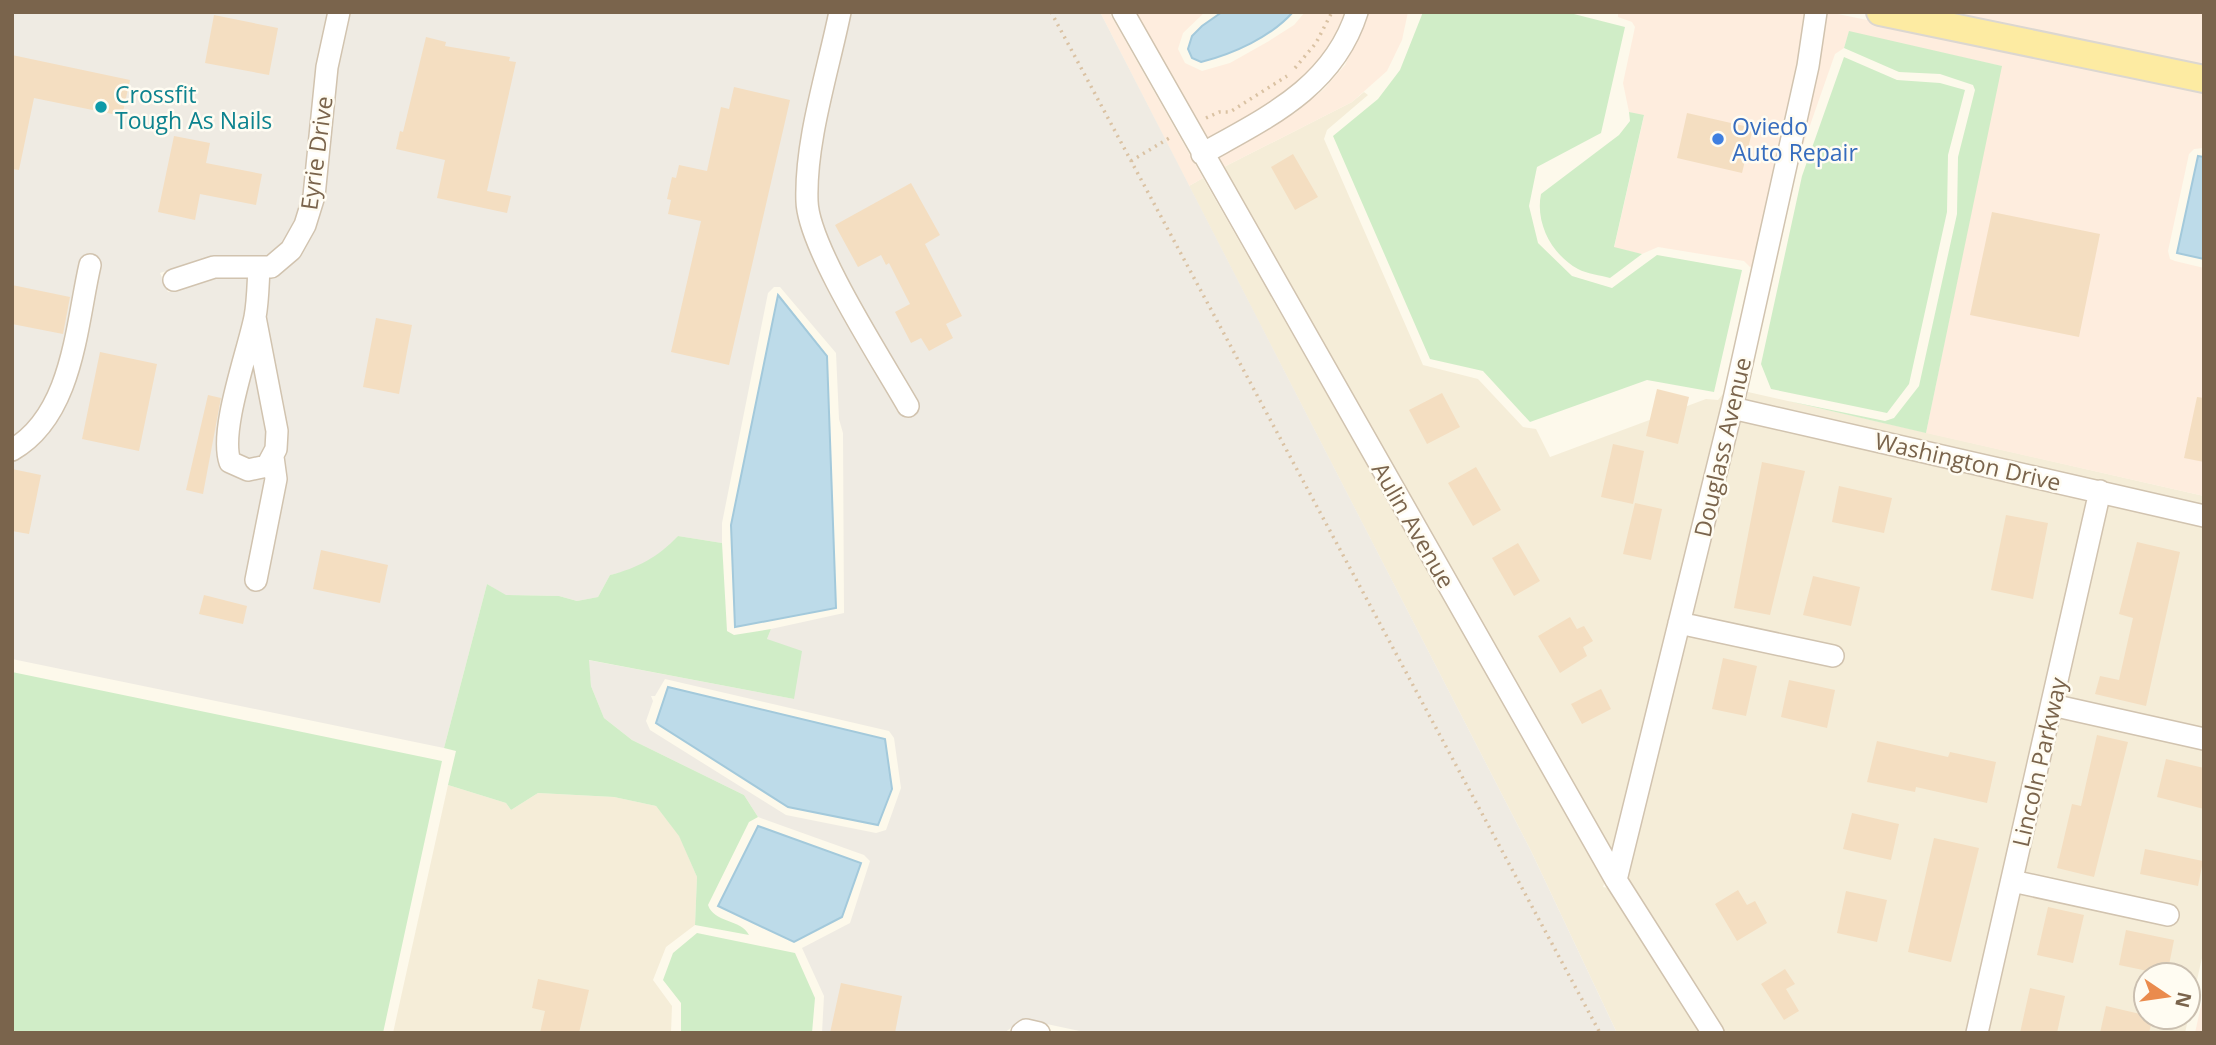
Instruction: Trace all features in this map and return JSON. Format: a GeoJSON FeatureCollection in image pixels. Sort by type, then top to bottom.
{"type":"FeatureCollection","features":[{"type":"Feature","properties":{"kind":"main road"},"geometry":{"type":"LineString","coordinates":[[1880,12],[2204,79]]}},
{"type":"Feature","properties":{"kind":"street","name":"Eyrie Drive"},"geometry":{"type":"LineString","coordinates":[[174,279],[214,267],[271,267],[291,250],[305,225],[314,197],[327,67],[339,12]]}},
{"type":"Feature","properties":{"kind":"street"},"geometry":{"type":"LineString","coordinates":[[840,12],[811,149],[806,203],[821,250],[908,406]]}},
{"type":"Feature","properties":{"kind":"street","name":"Aulin Avenue"},"geometry":{"type":"LineString","coordinates":[[1123,12],[1616,880],[1713,1033]]}},
{"type":"Feature","properties":{"kind":"street"},"geometry":{"type":"LineString","coordinates":[[1202,154],[1287,106],[1317,82],[1336,58],[1357,12]]}},
{"type":"Feature","properties":{"kind":"street","name":"Douglass Avenue"},"geometry":{"type":"LineString","coordinates":[[1616,880],[1732,408],[1808,66],[1816,12]]}},
{"type":"Feature","properties":{"kind":"street"},"geometry":{"type":"LineString","coordinates":[[12,450],[28,441],[64,385],[90,265]]}},
{"type":"Feature","properties":{"kind":"street"},"geometry":{"type":"LineString","coordinates":[[259,268],[255,317],[230,421],[227,452],[230,462],[248,470],[267,466],[273,457]]}},
{"type":"Feature","properties":{"kind":"street"},"geometry":{"type":"LineString","coordinates":[[255,317],[277,431],[273,457],[276,479],[256,580]]}},
{"type":"Feature","properties":{"kind":"street","name":"Washington Drive"},"geometry":{"type":"LineString","coordinates":[[1732,408],[2204,516]]}},
{"type":"Feature","properties":{"kind":"street","name":"Lincoln Parkway"},"geometry":{"type":"LineString","coordinates":[[1977,1033],[2100,491]]}},
{"type":"Feature","properties":{"kind":"street"},"geometry":{"type":"LineString","coordinates":[[1679,623],[1833,656]]}},
{"type":"Feature","properties":{"kind":"street"},"geometry":{"type":"LineString","coordinates":[[2052,705],[2204,739]]}},
{"type":"Feature","properties":{"kind":"street"},"geometry":{"type":"LineString","coordinates":[[2012,881],[2168,915]]}},
{"type":"Feature","properties":{"kind":"street"},"geometry":{"type":"LineString","coordinates":[[1023,1033],[1026,1030],[1039,1033]]}},
{"type":"Feature","properties":{"kind":"path"},"geometry":{"type":"LineString","coordinates":[[1051,12],[1600,1033]]}},
{"type":"Feature","properties":{"kind":"path"},"geometry":{"type":"LineString","coordinates":[[1203,120],[1219,111],[1230,112],[1292,73],[1316,43],[1332,12]]}},
{"type":"Feature","properties":{"kind":"path"},"geometry":{"type":"LineString","coordinates":[[1131,161],[1180,131]]}},
{"type":"Feature","properties":{"kind":"shaded area"},"geometry":{"type":"Polygon","coordinates":[[[12,12],[328,12],[316,66],[303,194],[295,221],[282,243],[266,257],[210,257],[160,273],[168,292],[217,277],[272,277],[301,255],[315,230],[325,198],[338,69],[351,12],[1100,12],[1531,851],[1617,1033],[1089,1033],[1028,1020],[1019,1022],[1004,1033],[822,1033],[824,996],[802,948],[850,923],[870,861],[864,855],[758,817],[744,795],[632,740],[604,718],[591,686],[588,660],[794,699],[767,639],[771,629],[844,613],[843,433],[839,419],[836,353],[780,287],[774,287],[768,293],[722,523],[722,543],[678,536],[666,549],[637,569],[610,575],[598,597],[577,601],[559,596],[505,595],[487,584],[444,748],[12,659],[12,12]],[[665,679],[655,696],[651,696],[653,701],[646,721],[650,730],[786,815],[876,833],[886,830],[901,788],[894,738],[889,731],[665,679]]]}},
{"type":"Feature","properties":{"kind":"shaded area"},"geometry":{"type":"Polygon","coordinates":[[[1100,12],[1109,12],[1203,178],[1189,186],[1100,12]]]}},
{"type":"Feature","properties":{"kind":"shaded area"},"geometry":{"type":"Polygon","coordinates":[[[1133,12],[1205,12],[1183,33],[1178,49],[1185,63],[1202,71],[1230,63],[1269,41],[1294,25],[1305,12],[1346,12],[1327,53],[1308,75],[1280,98],[1205,140],[1133,12]]]}},
{"type":"Feature","properties":{"kind":"shaded area"},"geometry":{"type":"Polygon","coordinates":[[[1369,12],[1408,12],[1402,40],[1387,71],[1352,102],[1222,168],[1216,158],[1295,113],[1324,89],[1345,65],[1369,12]]]}},
{"type":"Feature","properties":{"kind":"shaded area"},"geometry":{"type":"Polygon","coordinates":[[[1618,12],[1805,12],[1797,64],[1752,269],[1744,261],[1658,247],[1642,254],[1614,248],[1644,116],[1629,112],[1623,83],[1635,27],[1632,22],[1618,17],[1618,12]]]}},
{"type":"Feature","properties":{"kind":"shaded area"},"geometry":{"type":"Polygon","coordinates":[[[1828,12],[2204,89],[2204,148],[2194,149],[2189,154],[2168,251],[2170,259],[2204,268],[2204,496],[1926,433],[2001,66],[1849,32],[1844,48],[1835,54],[1801,151],[1828,12]]]}},
{"type":"Feature","properties":{"kind":"shaded area"},"geometry":{"type":"Polygon","coordinates":[[[1929,12],[2204,12],[2204,69],[1929,12]]]}},
{"type":"Feature","properties":{"kind":"shaded area"},"geometry":{"type":"Polygon","coordinates":[[[1364,92],[1368,95],[1327,130],[1324,139],[1423,365],[1478,379],[1523,427],[1536,429],[1550,457],[1706,399],[1718,400],[1724,393],[1612,851],[1222,168],[1352,102],[1364,92]]]}},
{"type":"Feature","properties":{"kind":"shaded area"},"geometry":{"type":"Polygon","coordinates":[[[1203,178],[1605,881],[1603,887],[1609,888],[1701,1033],[1617,1033],[1531,851],[1189,186],[1203,178]]]}},
{"type":"Feature","properties":{"kind":"shaded area"},"geometry":{"type":"Polygon","coordinates":[[[1748,392],[2204,496],[2204,505],[1746,401],[1748,392]]]}},
{"type":"Feature","properties":{"kind":"shaded area"},"geometry":{"type":"Polygon","coordinates":[[[1741,420],[2087,498],[1966,1033],[1726,1033],[1628,878],[1741,420]]]}},
{"type":"Feature","properties":{"kind":"shaded area"},"geometry":{"type":"Polygon","coordinates":[[[2109,503],[2204,526],[2204,949],[2201,961],[2132,961],[2132,1031],[2185,1033],[1989,1033],[2109,503]]]}},
{"type":"Feature","properties":{"kind":"shaded area"},"geometry":{"type":"Polygon","coordinates":[[[448,785],[506,803],[511,810],[538,793],[614,797],[656,806],[679,835],[697,877],[695,925],[666,947],[653,980],[672,1006],[671,1033],[393,1033],[448,785]]]}},
{"type":"Feature","properties":{"kind":"shaded area"},"geometry":{"type":"Polygon","coordinates":[[[2204,992],[2204,1033],[2195,1033],[2202,1031],[2204,992]]]}},
{"type":"Feature","properties":{"kind":"green space"},"geometry":{"type":"Polygon","coordinates":[[[1423,12],[1566,12],[1625,27],[1601,133],[1537,167],[1529,206],[1538,243],[1572,276],[1612,288],[1657,255],[1742,270],[1714,392],[1647,380],[1530,422],[1483,371],[1430,359],[1333,136],[1378,99],[1400,70],[1423,12]]]}},
{"type":"Feature","properties":{"kind":"green space"},"geometry":{"type":"Polygon","coordinates":[[[1849,31],[2002,66],[1926,433],[1788,401],[1885,421],[1894,418],[1919,386],[1957,214],[1958,157],[1975,90],[1973,85],[1940,74],[1899,72],[1844,48],[1849,31]]]}},
{"type":"Feature","properties":{"kind":"green space"},"geometry":{"type":"Polygon","coordinates":[[[1844,57],[1897,80],[1940,83],[1965,90],[1948,155],[1947,212],[1909,384],[1887,413],[1771,389],[1761,364],[1802,176],[1844,57]]]}},
{"type":"Feature","properties":{"kind":"green space"},"geometry":{"type":"Polygon","coordinates":[[[1629,112],[1644,115],[1614,247],[1642,254],[1610,278],[1582,271],[1569,263],[1553,247],[1543,227],[1541,194],[1619,135],[1630,121],[1629,112]]]}},
{"type":"Feature","properties":{"kind":"green space"},"geometry":{"type":"Polygon","coordinates":[[[678,536],[722,543],[727,631],[734,635],[771,629],[767,639],[802,651],[794,699],[589,660],[591,686],[604,718],[632,740],[744,795],[758,817],[749,822],[708,905],[716,915],[740,926],[749,935],[695,925],[697,877],[679,836],[656,806],[614,797],[538,793],[511,810],[506,803],[448,785],[456,751],[444,748],[487,584],[506,595],[559,596],[577,601],[598,597],[610,575],[647,561],[678,536]]]}},
{"type":"Feature","properties":{"kind":"green space"},"geometry":{"type":"Polygon","coordinates":[[[12,672],[442,761],[383,1033],[12,1033],[12,672]]]}},
{"type":"Feature","properties":{"kind":"green space"},"geometry":{"type":"Polygon","coordinates":[[[697,933],[795,953],[815,998],[812,1033],[681,1033],[681,1003],[663,980],[673,953],[697,933]]]}},
{"type":"Feature","properties":{"kind":"water"},"geometry":{"type":"Polygon","coordinates":[[[1222,12],[1293,12],[1263,37],[1238,49],[1201,62],[1192,58],[1188,49],[1192,36],[1222,12]]]}},
{"type":"Feature","properties":{"kind":"water"},"geometry":{"type":"Polygon","coordinates":[[[2198,156],[2204,157],[2204,259],[2177,253],[2198,156]]]}},
{"type":"Feature","properties":{"kind":"water"},"geometry":{"type":"Polygon","coordinates":[[[778,295],[827,356],[836,608],[735,627],[731,525],[778,295]]]}},
{"type":"Feature","properties":{"kind":"water"},"geometry":{"type":"Polygon","coordinates":[[[668,687],[885,739],[892,789],[878,825],[788,807],[656,723],[668,687]]]}},
{"type":"Feature","properties":{"kind":"water"},"geometry":{"type":"Polygon","coordinates":[[[758,826],[861,863],[842,917],[794,942],[718,906],[758,826]]]}},
{"type":"Feature","properties":{"kind":"building"},"geometry":{"type":"Polygon","coordinates":[[[214,15],[278,28],[269,75],[205,63],[214,15]]]}},
{"type":"Feature","properties":{"kind":"building"},"geometry":{"type":"Polygon","coordinates":[[[426,37],[446,42],[445,46],[510,57],[509,61],[516,62],[487,191],[511,196],[507,213],[437,198],[445,160],[396,149],[400,131],[403,132],[426,37]]]}},
{"type":"Feature","properties":{"kind":"building","name":"Crossfit Tough As Nails"},"geometry":{"type":"Polygon","coordinates":[[[12,55],[130,80],[122,116],[34,98],[19,170],[12,169],[12,55]]]}},
{"type":"Feature","properties":{"kind":"building"},"geometry":{"type":"Polygon","coordinates":[[[734,87],[790,100],[729,365],[671,352],[701,221],[668,214],[671,200],[667,199],[672,177],[676,178],[679,165],[707,171],[721,107],[729,109],[734,87]]]}},
{"type":"Feature","properties":{"kind":"building"},"geometry":{"type":"Polygon","coordinates":[[[1687,113],[1753,128],[1742,173],[1677,158],[1687,113]]]}},
{"type":"Feature","properties":{"kind":"building"},"geometry":{"type":"Polygon","coordinates":[[[174,136],[210,143],[206,163],[262,174],[256,205],[200,194],[195,220],[158,212],[174,136]]]}},
{"type":"Feature","properties":{"kind":"building"},"geometry":{"type":"Polygon","coordinates":[[[1293,154],[1318,197],[1295,210],[1271,167],[1293,154]]]}},
{"type":"Feature","properties":{"kind":"building"},"geometry":{"type":"Polygon","coordinates":[[[911,183],[940,235],[925,244],[962,316],[946,324],[953,338],[929,351],[921,338],[911,343],[895,312],[910,304],[889,263],[886,265],[881,255],[858,267],[835,225],[911,183]]]}},
{"type":"Feature","properties":{"kind":"building"},"geometry":{"type":"Polygon","coordinates":[[[1992,212],[2100,234],[2079,337],[1970,315],[1992,212]]]}},
{"type":"Feature","properties":{"kind":"building"},"geometry":{"type":"Polygon","coordinates":[[[12,285],[70,297],[63,334],[12,324],[12,285]]]}},
{"type":"Feature","properties":{"kind":"building"},"geometry":{"type":"Polygon","coordinates":[[[376,318],[412,325],[399,394],[363,387],[376,318]]]}},
{"type":"Feature","properties":{"kind":"building"},"geometry":{"type":"Polygon","coordinates":[[[100,352],[157,364],[139,451],[82,439],[100,352]]]}},
{"type":"Feature","properties":{"kind":"building"},"geometry":{"type":"Polygon","coordinates":[[[1657,389],[1689,397],[1678,444],[1646,436],[1657,389]]]}},
{"type":"Feature","properties":{"kind":"building"},"geometry":{"type":"Polygon","coordinates":[[[1442,393],[1460,427],[1427,444],[1409,410],[1442,393]]]}},
{"type":"Feature","properties":{"kind":"building"},"geometry":{"type":"Polygon","coordinates":[[[208,395],[221,398],[203,494],[186,490],[208,395]]]}},
{"type":"Feature","properties":{"kind":"building"},"geometry":{"type":"Polygon","coordinates":[[[2197,397],[2204,398],[2204,462],[2184,458],[2197,397]]]}},
{"type":"Feature","properties":{"kind":"building"},"geometry":{"type":"Polygon","coordinates":[[[1613,444],[1644,451],[1633,504],[1601,497],[1613,444]]]}},
{"type":"Feature","properties":{"kind":"building"},"geometry":{"type":"Polygon","coordinates":[[[1762,462],[1805,471],[1770,615],[1734,608],[1762,462]]]}},
{"type":"Feature","properties":{"kind":"building"},"geometry":{"type":"Polygon","coordinates":[[[1476,467],[1501,510],[1473,526],[1448,483],[1476,467]]]}},
{"type":"Feature","properties":{"kind":"building"},"geometry":{"type":"Polygon","coordinates":[[[12,469],[41,475],[29,534],[12,531],[12,469]]]}},
{"type":"Feature","properties":{"kind":"building"},"geometry":{"type":"Polygon","coordinates":[[[1839,486],[1892,498],[1884,533],[1832,522],[1839,486]]]}},
{"type":"Feature","properties":{"kind":"building"},"geometry":{"type":"Polygon","coordinates":[[[1635,503],[1662,509],[1651,560],[1623,554],[1635,503]]]}},
{"type":"Feature","properties":{"kind":"building"},"geometry":{"type":"Polygon","coordinates":[[[2006,515],[2048,523],[2033,599],[1991,590],[2006,515]]]}},
{"type":"Feature","properties":{"kind":"building"},"geometry":{"type":"Polygon","coordinates":[[[2137,542],[2180,552],[2146,706],[2095,694],[2100,676],[2119,680],[2133,618],[2119,614],[2137,542]]]}},
{"type":"Feature","properties":{"kind":"building"},"geometry":{"type":"Polygon","coordinates":[[[1518,543],[1540,581],[1514,596],[1492,558],[1518,543]]]}},
{"type":"Feature","properties":{"kind":"building"},"geometry":{"type":"Polygon","coordinates":[[[321,550],[388,565],[380,603],[313,589],[321,550]]]}},
{"type":"Feature","properties":{"kind":"building"},"geometry":{"type":"Polygon","coordinates":[[[1813,576],[1860,587],[1851,626],[1803,615],[1813,576]]]}},
{"type":"Feature","properties":{"kind":"building"},"geometry":{"type":"Polygon","coordinates":[[[204,595],[247,606],[243,624],[199,614],[204,595]]]}},
{"type":"Feature","properties":{"kind":"building"},"geometry":{"type":"Polygon","coordinates":[[[1570,617],[1577,629],[1584,626],[1593,641],[1583,647],[1587,656],[1560,673],[1538,636],[1570,617]]]}},
{"type":"Feature","properties":{"kind":"building"},"geometry":{"type":"Polygon","coordinates":[[[1723,658],[1757,666],[1746,716],[1712,709],[1723,658]]]}},
{"type":"Feature","properties":{"kind":"building"},"geometry":{"type":"Polygon","coordinates":[[[1789,680],[1835,690],[1827,728],[1781,717],[1789,680]]]}},
{"type":"Feature","properties":{"kind":"building"},"geometry":{"type":"Polygon","coordinates":[[[1601,689],[1611,709],[1582,724],[1571,704],[1601,689]]]}},
{"type":"Feature","properties":{"kind":"building"},"geometry":{"type":"Polygon","coordinates":[[[2097,735],[2128,742],[2094,877],[2057,868],[2072,804],[2081,806],[2097,735]]]}},
{"type":"Feature","properties":{"kind":"building"},"geometry":{"type":"Polygon","coordinates":[[[1877,741],[1948,757],[1950,752],[1996,762],[1987,803],[1916,787],[1915,792],[1867,782],[1877,741]]]}},
{"type":"Feature","properties":{"kind":"building"},"geometry":{"type":"Polygon","coordinates":[[[2166,759],[2204,768],[2204,809],[2157,797],[2166,759]]]}},
{"type":"Feature","properties":{"kind":"building"},"geometry":{"type":"Polygon","coordinates":[[[1852,813],[1899,824],[1891,860],[1843,849],[1852,813]]]}},
{"type":"Feature","properties":{"kind":"building"},"geometry":{"type":"Polygon","coordinates":[[[1934,838],[1979,848],[1951,962],[1908,952],[1934,838]]]}},
{"type":"Feature","properties":{"kind":"building"},"geometry":{"type":"Polygon","coordinates":[[[2145,849],[2203,861],[2198,886],[2140,874],[2145,849]]]}},
{"type":"Feature","properties":{"kind":"building"},"geometry":{"type":"Polygon","coordinates":[[[1738,890],[1747,905],[1755,901],[1767,923],[1737,941],[1715,904],[1738,890]]]}},
{"type":"Feature","properties":{"kind":"building"},"geometry":{"type":"Polygon","coordinates":[[[1846,891],[1887,900],[1877,942],[1837,933],[1846,891]]]}},
{"type":"Feature","properties":{"kind":"building"},"geometry":{"type":"Polygon","coordinates":[[[2048,907],[2084,915],[2073,963],[2037,955],[2048,907]]]}},
{"type":"Feature","properties":{"kind":"building"},"geometry":{"type":"Polygon","coordinates":[[[2126,930],[2174,940],[2170,961],[2132,961],[2132,968],[2119,965],[2126,930]]]}},
{"type":"Feature","properties":{"kind":"building"},"geometry":{"type":"Polygon","coordinates":[[[1785,969],[1795,984],[1786,989],[1799,1011],[1784,1020],[1761,984],[1785,969]]]}},
{"type":"Feature","properties":{"kind":"building"},"geometry":{"type":"Polygon","coordinates":[[[538,979],[589,990],[579,1033],[540,1033],[545,1011],[532,1008],[538,979]]]}},
{"type":"Feature","properties":{"kind":"building"},"geometry":{"type":"Polygon","coordinates":[[[841,983],[902,996],[895,1033],[830,1033],[841,983]]]}},
{"type":"Feature","properties":{"kind":"building"},"geometry":{"type":"Polygon","coordinates":[[[2030,988],[2065,996],[2057,1033],[2020,1033],[2030,988]]]}},
{"type":"Feature","properties":{"kind":"building"},"geometry":{"type":"Polygon","coordinates":[[[2106,1006],[2132,1012],[2132,1031],[2150,1031],[2149,1033],[2100,1033],[2106,1006]]]}},
{"type":"Feature","properties":{"kind":"place","name":"Crossfit Tough As Nails"},"geometry":{"type":"Point","coordinates":[101,107]}},
{"type":"Feature","properties":{"kind":"place","name":"Oviedo Auto Repair"},"geometry":{"type":"Point","coordinates":[1718,139]}}]}
